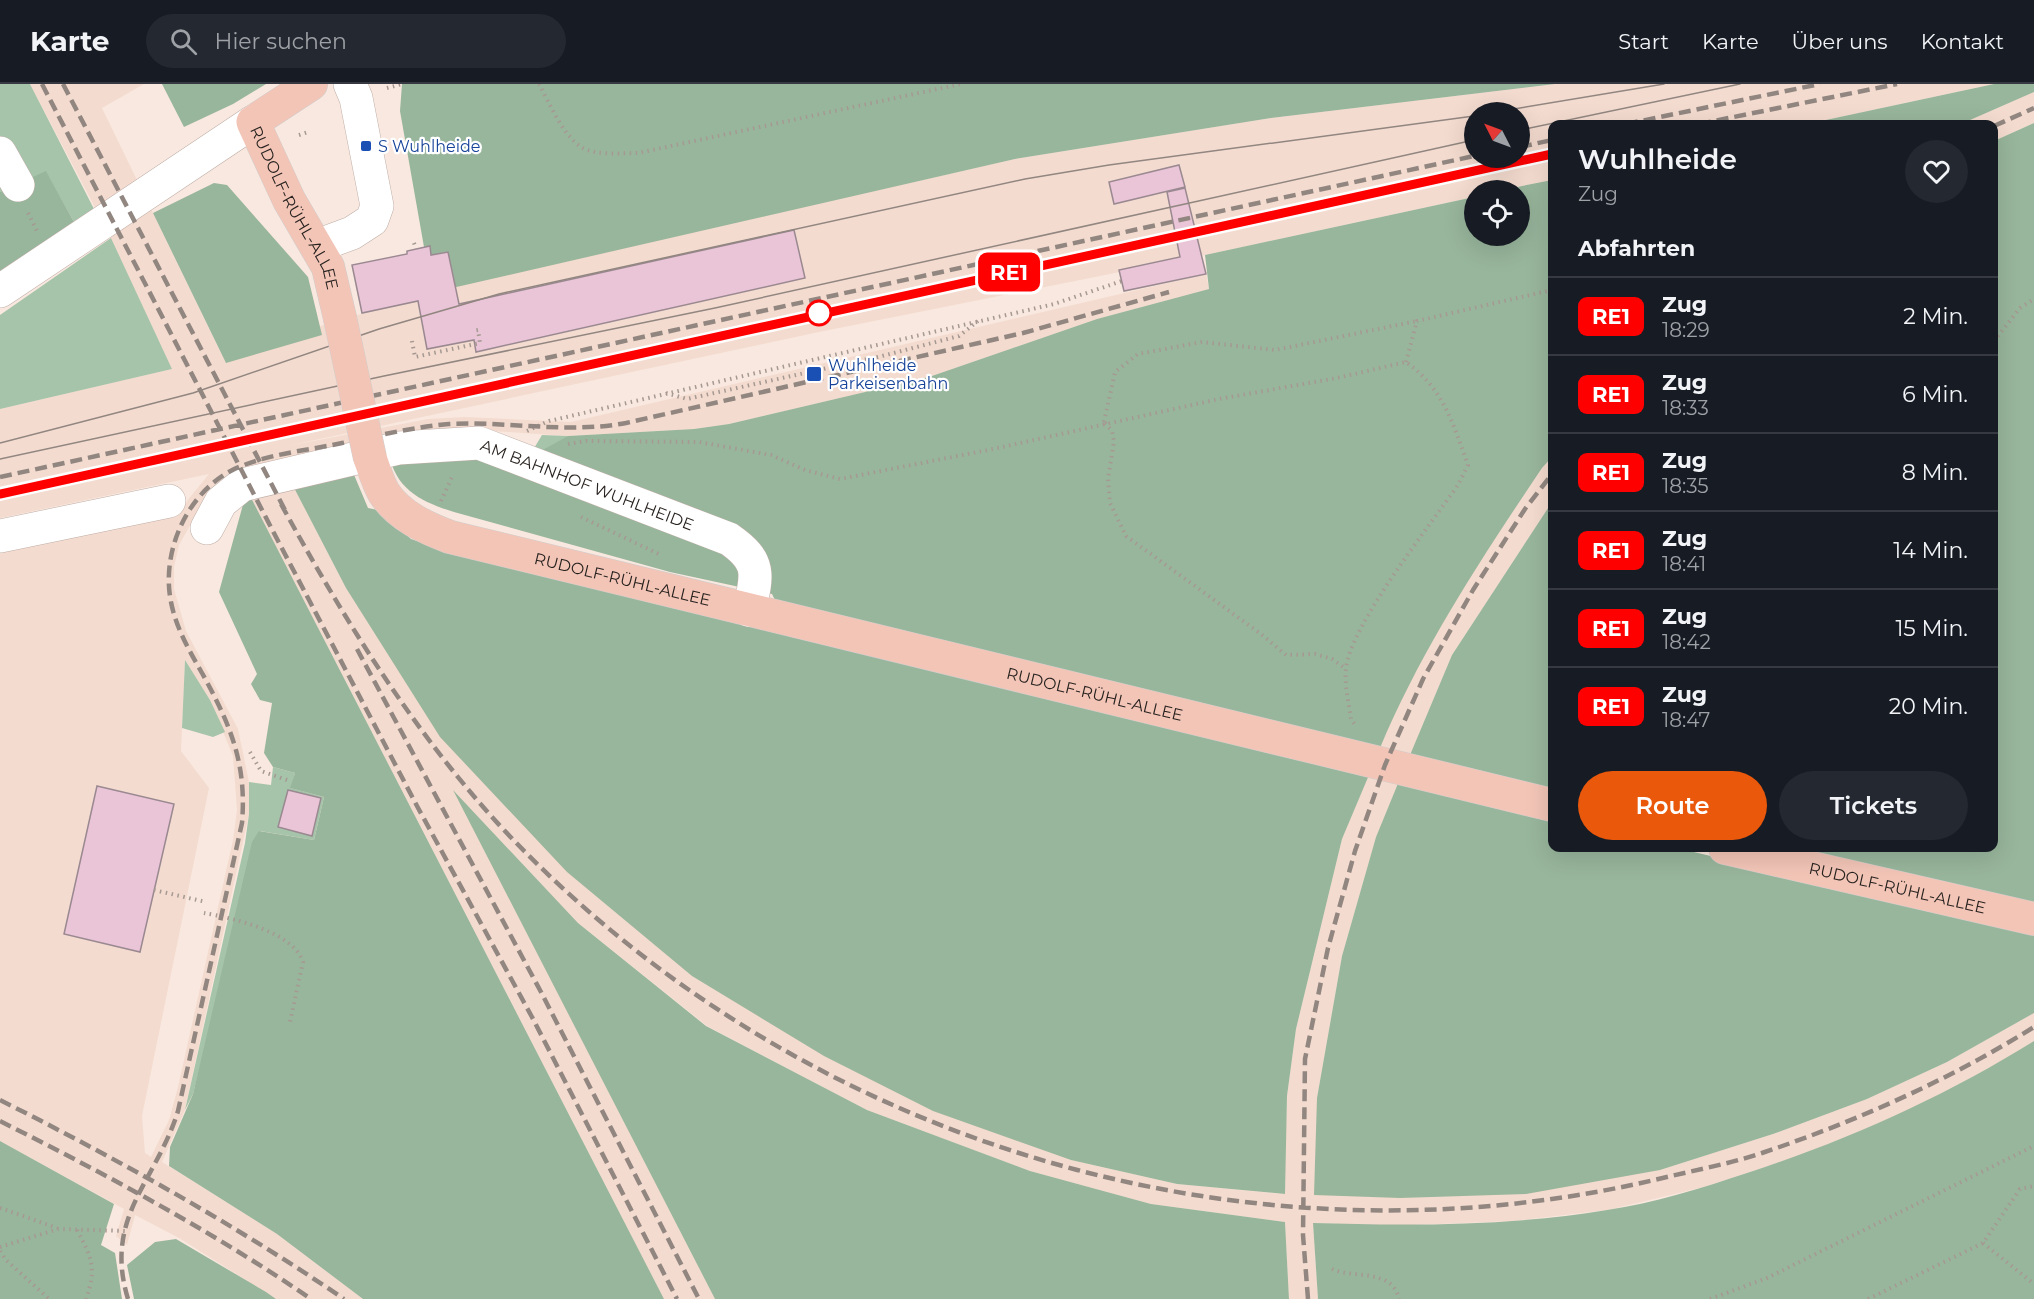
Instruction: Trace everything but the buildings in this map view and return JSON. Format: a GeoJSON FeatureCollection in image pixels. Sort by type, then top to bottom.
{"type":"FeatureCollection","features":[{"type":"Feature","properties":{"kind":"main road"},"geometry":{"type":"LineString","coordinates":[[253,122],[311,84]]}},
{"type":"Feature","properties":{"kind":"main road","name":"RUDOLF-RÜHL-ALLEE"},"geometry":{"type":"LineString","coordinates":[[253,122],[289,200],[328,267],[370,458],[384,493],[404,514],[427,528],[450,537],[1548,804]]}},
{"type":"Feature","properties":{"kind":"main road","name":"RUDOLF-RÜHL-ALLEE"},"geometry":{"type":"LineString","coordinates":[[1742,852],[2034,920]]}},
{"type":"Feature","properties":{"kind":"street"},"geometry":{"type":"LineString","coordinates":[[317,246],[352,233],[372,220],[377,206],[356,98],[350,84]]}},
{"type":"Feature","properties":{"kind":"street","name":"RUDOLF-RÜHL-ALLEE"},"geometry":{"type":"LineString","coordinates":[[0,290],[253,122]]}},
{"type":"Feature","properties":{"kind":"street"},"geometry":{"type":"LineString","coordinates":[[0,153],[18,185]]}},
{"type":"Feature","properties":{"kind":"street","name":"AM BAHNHOF WUHLHEIDE"},"geometry":{"type":"LineString","coordinates":[[207,528],[221,502],[242,485],[399,448],[479,443],[495,447],[729,539],[750,556],[756,571],[749,610]]}},
{"type":"Feature","properties":{"kind":"street"},"geometry":{"type":"LineString","coordinates":[[0,536],[169,501]]}},
{"type":"Feature","properties":{"kind":"path"},"geometry":{"type":"LineString","coordinates":[[387,88],[402,84]]}},
{"type":"Feature","properties":{"kind":"path"},"geometry":{"type":"LineString","coordinates":[[539,84],[568,134],[582,148],[615,154],[638,153],[961,84]]}},
{"type":"Feature","properties":{"kind":"path"},"geometry":{"type":"LineString","coordinates":[[299,135],[309,132]]}},
{"type":"Feature","properties":{"kind":"path"},"geometry":{"type":"LineString","coordinates":[[414,243],[416,249]]}},
{"type":"Feature","properties":{"kind":"path"},"geometry":{"type":"LineString","coordinates":[[495,447],[512,442],[532,427],[549,421],[1054,304],[1122,281]]}},
{"type":"Feature","properties":{"kind":"path"},"geometry":{"type":"LineString","coordinates":[[1104,422],[1115,372],[1138,354],[1202,342],[1275,350],[1548,291]]}},
{"type":"Feature","properties":{"kind":"path"},"geometry":{"type":"LineString","coordinates":[[1998,336],[2020,308],[2034,299]]}},
{"type":"Feature","properties":{"kind":"path"},"geometry":{"type":"LineString","coordinates":[[666,393],[687,399],[882,357],[959,336],[978,321]]}},
{"type":"Feature","properties":{"kind":"path"},"geometry":{"type":"LineString","coordinates":[[1406,362],[1417,321]]}},
{"type":"Feature","properties":{"kind":"path"},"geometry":{"type":"LineString","coordinates":[[412,340],[415,357],[480,343],[478,330],[472,331]]}},
{"type":"Feature","properties":{"kind":"path"},"geometry":{"type":"LineString","coordinates":[[540,465],[555,450],[577,442],[699,442],[771,455],[805,470],[840,478],[983,451],[1104,422],[1337,378],[1406,362],[1422,373],[1445,402],[1468,465],[1458,485],[1379,599],[1352,646],[1346,669],[1351,719],[1358,730]]}},
{"type":"Feature","properties":{"kind":"path"},"geometry":{"type":"LineString","coordinates":[[1104,422],[1112,430],[1114,441],[1108,479],[1110,503],[1126,536],[1261,634],[1286,655],[1315,654],[1332,659],[1346,669]]}},
{"type":"Feature","properties":{"kind":"path"},"geometry":{"type":"LineString","coordinates":[[441,500],[455,470]]}},
{"type":"Feature","properties":{"kind":"path"},"geometry":{"type":"LineString","coordinates":[[250,752],[261,771],[290,781]]}},
{"type":"Feature","properties":{"kind":"path"},"geometry":{"type":"LineString","coordinates":[[154,890],[206,902]]}},
{"type":"Feature","properties":{"kind":"path"},"geometry":{"type":"LineString","coordinates":[[204,913],[262,930],[285,940],[300,953],[303,962],[290,1022]]}},
{"type":"Feature","properties":{"kind":"path"},"geometry":{"type":"LineString","coordinates":[[1710,1299],[1767,1278],[2034,1146]]}},
{"type":"Feature","properties":{"kind":"path"},"geometry":{"type":"LineString","coordinates":[[1868,1299],[1983,1243],[2019,1189],[2034,1186]]}},
{"type":"Feature","properties":{"kind":"path"},"geometry":{"type":"LineString","coordinates":[[0,1208],[58,1229],[126,1231]]}},
{"type":"Feature","properties":{"kind":"path"},"geometry":{"type":"LineString","coordinates":[[49,1299],[6,1260],[0,1249],[58,1229]]}},
{"type":"Feature","properties":{"kind":"path"},"geometry":{"type":"LineString","coordinates":[[77,1230],[91,1256],[93,1270],[86,1299]]}},
{"type":"Feature","properties":{"kind":"path"},"geometry":{"type":"LineString","coordinates":[[1983,1243],[2034,1284]]}},
{"type":"Feature","properties":{"kind":"path"},"geometry":{"type":"LineString","coordinates":[[1332,1269],[1342,1274],[1379,1277],[1390,1284],[1399,1299]]}},
{"type":"Feature","properties":{"kind":"shaded area"},"geometry":{"type":"Polygon","coordinates":[[[30,84],[144,84],[102,108],[222,355],[467,283],[1015,159],[1271,118],[1555,84],[1994,84],[1826,120],[1548,120],[1548,181],[1530,184],[1530,180],[1464,180],[1464,199],[1205,255],[814,333],[287,446],[428,419],[465,417],[571,422],[1206,274],[1209,289],[1097,319],[929,377],[729,424],[694,429],[568,436],[477,430],[201,506],[179,545],[174,567],[174,589],[186,631],[238,729],[249,782],[249,814],[185,1110],[162,1162],[277,1234],[363,1299],[276,1299],[179,1238],[135,1215],[127,1245],[116,1236],[124,1209],[0,1141],[0,548],[172,512],[173,518],[209,474],[0,518],[0,409],[172,369],[111,238],[30,84]],[[185,661],[181,751],[209,788],[142,1116],[145,1153],[151,1157],[169,1120],[178,1087],[233,840],[237,810],[233,756],[210,700],[185,661]]]}},
{"type":"Feature","properties":{"kind":"shaded area"},"geometry":{"type":"Polygon","coordinates":[[[2034,92],[2034,123],[1998,139],[1998,120],[1970,120],[2034,92]]]}},
{"type":"Feature","properties":{"kind":"shaded area"},"geometry":{"type":"Polygon","coordinates":[[[1548,461],[1548,508],[1452,655],[1376,837],[1342,956],[1317,1098],[1660,1170],[1773,1134],[1867,1099],[1947,1062],[2034,1013],[2034,1041],[1999,1063],[1896,1117],[1796,1157],[1704,1187],[1608,1210],[1513,1221],[1390,1226],[1313,1223],[1318,1299],[1289,1299],[1285,1222],[1151,1204],[1030,1171],[867,1110],[707,1026],[578,923],[455,792],[715,1299],[664,1299],[247,490],[291,482],[346,588],[1071,1160],[1177,1184],[1284,1194],[1287,1096],[1296,1029],[1342,839],[1400,700],[1464,584],[1548,461]]]}},
{"type":"Feature","properties":{"kind":"green space"},"geometry":{"type":"Polygon","coordinates":[[[0,84],[30,84],[94,209],[74,222],[46,172],[0,192],[0,84]]]}},
{"type":"Feature","properties":{"kind":"green space"},"geometry":{"type":"Polygon","coordinates":[[[162,84],[266,84],[233,104],[184,127],[162,84]]]}},
{"type":"Feature","properties":{"kind":"green space"},"geometry":{"type":"Polygon","coordinates":[[[402,84],[1555,84],[1271,118],[1015,159],[439,291],[452,274],[448,252],[431,255],[430,246],[424,247],[400,111],[402,84]]]}},
{"type":"Feature","properties":{"kind":"green space"},"geometry":{"type":"Polygon","coordinates":[[[1994,84],[2034,84],[2034,92],[1970,120],[1826,120],[1994,84]]]}},
{"type":"Feature","properties":{"kind":"green space"},"geometry":{"type":"Polygon","coordinates":[[[2034,123],[2034,906],[1811,852],[1998,852],[1998,139],[2034,123]]]}},
{"type":"Feature","properties":{"kind":"green space"},"geometry":{"type":"Polygon","coordinates":[[[46,171],[74,222],[0,273],[0,192],[46,171]]]}},
{"type":"Feature","properties":{"kind":"green space"},"geometry":{"type":"Polygon","coordinates":[[[1548,181],[1548,461],[1475,570],[1434,639],[1414,675],[1380,748],[778,606],[772,594],[670,572],[431,504],[404,486],[392,466],[389,454],[528,458],[568,436],[694,429],[729,424],[929,377],[1097,319],[1209,289],[1205,255],[1464,199],[1464,246],[1530,246],[1530,184],[1548,181]]]}},
{"type":"Feature","properties":{"kind":"green space"},"geometry":{"type":"Polygon","coordinates":[[[214,183],[227,185],[308,277],[322,335],[226,363],[153,213],[214,183]]]}},
{"type":"Feature","properties":{"kind":"green space"},"geometry":{"type":"Polygon","coordinates":[[[111,238],[172,369],[0,409],[0,315],[111,238]]]}},
{"type":"Feature","properties":{"kind":"green space"},"geometry":{"type":"Polygon","coordinates":[[[542,435],[568,436],[557,460],[533,450],[542,435]]]}},
{"type":"Feature","properties":{"kind":"green space"},"geometry":{"type":"Polygon","coordinates":[[[352,470],[368,508],[378,510],[411,539],[429,545],[1369,775],[1342,839],[1296,1029],[1287,1096],[1285,1194],[1177,1184],[1071,1160],[933,1111],[824,1056],[692,976],[567,872],[440,737],[346,588],[291,482],[352,470]]]}},
{"type":"Feature","properties":{"kind":"green space"},"geometry":{"type":"Polygon","coordinates":[[[247,490],[664,1299],[363,1299],[277,1234],[169,1166],[170,1147],[193,1094],[252,842],[259,831],[314,840],[324,797],[290,788],[295,773],[273,767],[264,753],[272,703],[260,700],[251,684],[257,674],[219,592],[247,490]]]}},
{"type":"Feature","properties":{"kind":"green space"},"geometry":{"type":"Polygon","coordinates":[[[1548,508],[1548,788],[1410,755],[1452,655],[1548,508]]]}},
{"type":"Feature","properties":{"kind":"green space"},"geometry":{"type":"Polygon","coordinates":[[[185,660],[210,700],[225,732],[213,737],[182,728],[185,660]]]}},
{"type":"Feature","properties":{"kind":"green space"},"geometry":{"type":"Polygon","coordinates":[[[273,767],[295,773],[291,788],[324,797],[314,840],[260,831],[193,1094],[185,1110],[245,843],[249,814],[249,782],[271,785],[273,767]]]}},
{"type":"Feature","properties":{"kind":"green space"},"geometry":{"type":"Polygon","coordinates":[[[1399,781],[1548,817],[1548,852],[1694,852],[2034,933],[2034,1013],[1947,1062],[1867,1099],[1773,1134],[1660,1170],[1526,1194],[1400,1198],[1314,1195],[1317,1098],[1342,956],[1376,837],[1399,781]]]}},
{"type":"Feature","properties":{"kind":"green space"},"geometry":{"type":"Polygon","coordinates":[[[453,790],[578,923],[706,1026],[867,1110],[1030,1171],[1151,1204],[1285,1222],[1289,1299],[715,1299],[453,790]]]}},
{"type":"Feature","properties":{"kind":"green space"},"geometry":{"type":"Polygon","coordinates":[[[2034,1041],[2034,1299],[1318,1299],[1313,1223],[1497,1222],[1571,1215],[1660,1199],[1785,1160],[1895,1116],[1965,1081],[2034,1041]]]}},
{"type":"Feature","properties":{"kind":"green space"},"geometry":{"type":"Polygon","coordinates":[[[0,1141],[114,1204],[101,1245],[115,1253],[122,1299],[0,1299],[0,1141]]]}},
{"type":"Feature","properties":{"kind":"green space"},"geometry":{"type":"Polygon","coordinates":[[[176,1239],[276,1299],[134,1299],[127,1265],[155,1242],[176,1239]]]}},
{"type":"Feature","properties":{"kind":"tram line"},"geometry":{"type":"LineString","coordinates":[[1530,106],[1664,84]]}},
{"type":"Feature","properties":{"kind":"tram line"},"geometry":{"type":"LineString","coordinates":[[1568,120],[1740,84]]}},
{"type":"Feature","properties":{"kind":"tram line"},"geometry":{"type":"LineString","coordinates":[[0,443],[193,393],[379,329],[499,294],[1025,179],[1109,165],[1464,117]]}},
{"type":"Feature","properties":{"kind":"tram line"},"geometry":{"type":"LineString","coordinates":[[1530,128],[1548,124]]}},
{"type":"Feature","properties":{"kind":"tram line"},"geometry":{"type":"LineString","coordinates":[[0,459],[384,376],[715,308],[1464,142]]}},
{"type":"Feature","properties":{"kind":"railway"},"geometry":{"type":"LineString","coordinates":[[42,84],[276,537],[417,806],[532,1017],[677,1299]]}},
{"type":"Feature","properties":{"kind":"railway"},"geometry":{"type":"LineString","coordinates":[[63,84],[285,510]]}},
{"type":"Feature","properties":{"kind":"railway"},"geometry":{"type":"LineString","coordinates":[[1645,120],[1820,84]]}},
{"type":"Feature","properties":{"kind":"railway"},"geometry":{"type":"LineString","coordinates":[[1719,120],[1897,84]]}},
{"type":"Feature","properties":{"kind":"railway"},"geometry":{"type":"LineString","coordinates":[[1998,124],[2034,108]]}},
{"type":"Feature","properties":{"kind":"railway"},"geometry":{"type":"LineString","coordinates":[[1530,145],[1548,141]]}},
{"type":"Feature","properties":{"kind":"railway"},"geometry":{"type":"LineString","coordinates":[[0,494],[1548,155]]}},
{"type":"Feature","properties":{"kind":"railway"},"geometry":{"type":"LineString","coordinates":[[0,477],[1464,158]]}},
{"type":"Feature","properties":{"kind":"railway"},"geometry":{"type":"LineString","coordinates":[[128,1299],[122,1270],[122,1245],[127,1222],[135,1201],[169,1136],[178,1111],[242,823],[242,781],[234,745],[221,710],[180,630],[171,602],[170,560],[175,540],[195,502],[209,487],[225,474],[268,457],[422,427],[449,424],[582,427],[626,423],[1023,333],[1169,292]]}},
{"type":"Feature","properties":{"kind":"railway"},"geometry":{"type":"LineString","coordinates":[[1308,1299],[1303,1235],[1305,1059],[1328,948],[1355,851],[1385,765],[1423,679],[1473,590],[1525,509],[1548,479]]}},
{"type":"Feature","properties":{"kind":"railway"},"geometry":{"type":"LineString","coordinates":[[281,504],[355,632],[439,753],[503,829],[621,939],[751,1031],[892,1105],[1040,1160],[1195,1195],[1353,1210],[1512,1204],[1671,1176],[1762,1153],[1902,1098],[1969,1065],[2034,1027]]}},
{"type":"Feature","properties":{"kind":"railway"},"geometry":{"type":"LineString","coordinates":[[357,649],[541,992],[699,1299]]}},
{"type":"Feature","properties":{"kind":"railway"},"geometry":{"type":"LineString","coordinates":[[0,1100],[175,1194],[303,1271],[344,1299]]}},
{"type":"Feature","properties":{"kind":"railway"},"geometry":{"type":"LineString","coordinates":[[0,1121],[158,1205],[236,1250],[311,1299]]}},
{"type":"Feature","properties":{"kind":"train","name":"RE1"},"geometry":{"type":"LineString","coordinates":[[0,494],[1548,155]]}},
{"type":"Feature","properties":{"kind":"place","name":"S Wuhlheide"},"geometry":{"type":"Point","coordinates":[366,146]}},
{"type":"Feature","properties":{"kind":"place","name":"Wuhlheide Parkeisenbahn"},"geometry":{"type":"Point","coordinates":[814,374]}}]}
